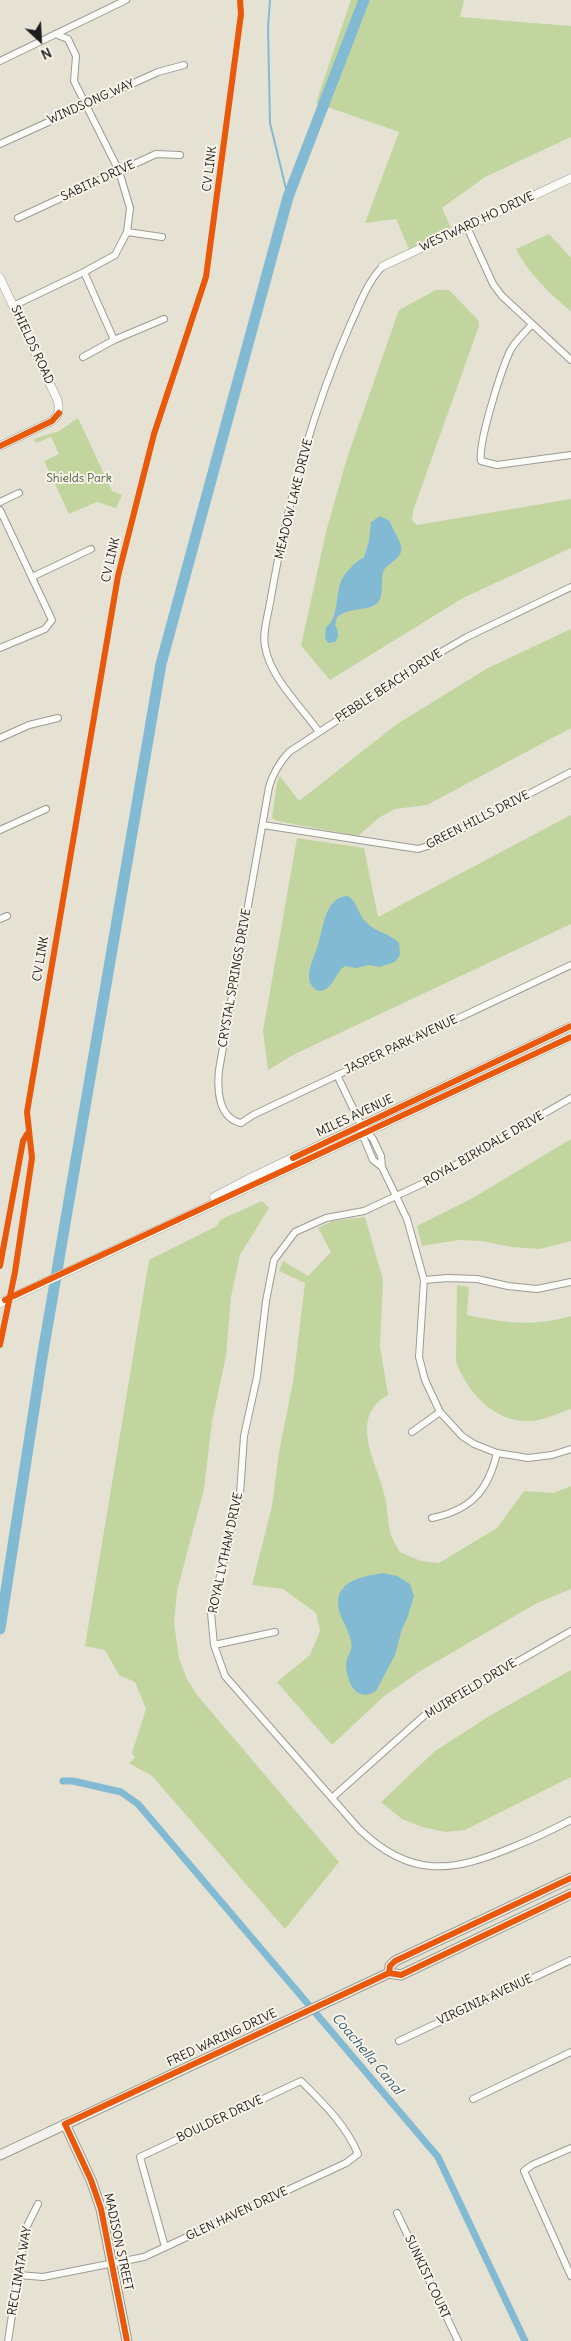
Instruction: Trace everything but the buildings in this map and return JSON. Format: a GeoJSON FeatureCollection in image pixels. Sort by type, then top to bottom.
{"type":"FeatureCollection","features":[{"type":"Feature","properties":{"kind":"main road","name":"FRED WARING DRIVE"},"geometry":{"type":"LineString","coordinates":[[389,1973],[390,1966],[395,1961],[571,1878]]}},
{"type":"Feature","properties":{"kind":"main road","name":"FRED WARING DRIVE"},"geometry":{"type":"LineString","coordinates":[[0,2155],[389,1973],[401,1974],[571,1894]]}},
{"type":"Feature","properties":{"kind":"main road","name":"MADISON STREET"},"geometry":{"type":"LineString","coordinates":[[65,2124],[97,2196],[127,2341]]}},
{"type":"Feature","properties":{"kind":"street"},"geometry":{"type":"LineString","coordinates":[[0,61],[126,0]]}},
{"type":"Feature","properties":{"kind":"street"},"geometry":{"type":"LineString","coordinates":[[13,306],[115,255],[127,232],[130,208],[119,171],[74,81],[76,56],[68,38],[55,34]]}},
{"type":"Feature","properties":{"kind":"street","name":"WINDSONG WAY"},"geometry":{"type":"LineString","coordinates":[[0,144],[158,72],[184,65]]}},
{"type":"Feature","properties":{"kind":"street","name":"SABITA DRIVE"},"geometry":{"type":"LineString","coordinates":[[18,218],[156,154],[180,155]]}},
{"type":"Feature","properties":{"kind":"street","name":"WESTWARD HO DRIVE"},"geometry":{"type":"LineString","coordinates":[[383,266],[571,178]]}},
{"type":"Feature","properties":{"kind":"street"},"geometry":{"type":"LineString","coordinates":[[467,227],[493,284],[502,296],[571,360]]}},
{"type":"Feature","properties":{"kind":"street"},"geometry":{"type":"LineString","coordinates":[[127,232],[162,237]]}},
{"type":"Feature","properties":{"kind":"street","name":"MEADOW LAKE DRIVE"},"geometry":{"type":"LineString","coordinates":[[319,732],[273,668],[264,645],[277,566],[297,477],[316,414],[333,365],[363,296],[373,276],[383,266]]}},
{"type":"Feature","properties":{"kind":"street"},"geometry":{"type":"LineString","coordinates":[[84,272],[114,340]]}},
{"type":"Feature","properties":{"kind":"street","name":"SHIELDS ROAD"},"geometry":{"type":"LineString","coordinates":[[0,278],[57,399],[59,413],[52,421],[0,446]]}},
{"type":"Feature","properties":{"kind":"street"},"geometry":{"type":"LineString","coordinates":[[83,357],[114,340],[164,319]]}},
{"type":"Feature","properties":{"kind":"street"},"geometry":{"type":"LineString","coordinates":[[532,324],[510,352],[480,447],[481,461],[488,464],[571,455]]}},
{"type":"Feature","properties":{"kind":"street"},"geometry":{"type":"LineString","coordinates":[[0,502],[19,493]]}},
{"type":"Feature","properties":{"kind":"street"},"geometry":{"type":"LineString","coordinates":[[0,510],[52,620],[50,624],[0,648]]}},
{"type":"Feature","properties":{"kind":"street"},"geometry":{"type":"LineString","coordinates":[[32,577],[91,549]]}},
{"type":"Feature","properties":{"kind":"street","name":"PEBBLE BEACH DRIVE"},"geometry":{"type":"LineString","coordinates":[[261,833],[273,774],[289,752],[467,637],[571,587]]}},
{"type":"Feature","properties":{"kind":"street"},"geometry":{"type":"LineString","coordinates":[[0,738],[29,724],[58,718]]}},
{"type":"Feature","properties":{"kind":"street","name":"GREEN HILLS DRIVE"},"geometry":{"type":"LineString","coordinates":[[263,825],[418,849],[431,845],[571,772]]}},
{"type":"Feature","properties":{"kind":"street"},"geometry":{"type":"LineString","coordinates":[[0,830],[46,809]]}},
{"type":"Feature","properties":{"kind":"street","name":"CRYSTAL SPRINGS DRIVE"},"geometry":{"type":"LineString","coordinates":[[232,1120],[225,1113],[221,1098],[218,1084],[219,1070],[261,833]]}},
{"type":"Feature","properties":{"kind":"street","name":"JASPER PARK AVENUE"},"geometry":{"type":"LineString","coordinates":[[232,1120],[241,1122],[571,965]]}},
{"type":"Feature","properties":{"kind":"street","name":"MILES AVENUE"},"geometry":{"type":"LineString","coordinates":[[151,1231],[252,1177],[571,1026]]}},
{"type":"Feature","properties":{"kind":"street","name":"MILES AVENUE"},"geometry":{"type":"LineString","coordinates":[[0,1302],[571,1038]]}},
{"type":"Feature","properties":{"kind":"street"},"geometry":{"type":"LineString","coordinates":[[337,1075],[365,1134],[373,1160],[382,1167],[407,1219],[424,1280],[419,1357],[425,1380],[440,1412],[462,1436],[474,1444],[497,1453],[528,1458],[552,1455],[571,1449]]}},
{"type":"Feature","properties":{"kind":"street","name":"ROYAL BIRKDALE DRIVE"},"geometry":{"type":"LineString","coordinates":[[395,1196],[456,1166],[571,1098]]}},
{"type":"Feature","properties":{"kind":"street","name":"ROYAL LYTHAM DRIVE"},"geometry":{"type":"LineString","coordinates":[[395,1196],[364,1211],[326,1218],[295,1232],[274,1260],[266,1300],[257,1377],[244,1436],[240,1494],[211,1613],[214,1645],[225,1676],[359,1829],[376,1845],[408,1862],[440,1867],[463,1866],[488,1858],[549,1832],[571,1820]]}},
{"type":"Feature","properties":{"kind":"street"},"geometry":{"type":"LineString","coordinates":[[424,1280],[448,1278],[477,1279],[508,1286],[537,1289],[571,1282]]}},
{"type":"Feature","properties":{"kind":"street"},"geometry":{"type":"LineString","coordinates":[[412,1432],[440,1412]]}},
{"type":"Feature","properties":{"kind":"street"},"geometry":{"type":"LineString","coordinates":[[432,1518],[448,1515],[466,1505],[479,1494],[489,1481],[497,1453]]}},
{"type":"Feature","properties":{"kind":"street","name":"MUIRFIELD DRIVE"},"geometry":{"type":"LineString","coordinates":[[332,1797],[426,1714],[571,1631]]}},
{"type":"Feature","properties":{"kind":"street"},"geometry":{"type":"LineString","coordinates":[[214,1645],[275,1632]]}},
{"type":"Feature","properties":{"kind":"street","name":"VIRGINIA AVENUE"},"geometry":{"type":"LineString","coordinates":[[399,2040],[571,1960]]}},
{"type":"Feature","properties":{"kind":"street"},"geometry":{"type":"LineString","coordinates":[[473,2099],[570,2054]]}},
{"type":"Feature","properties":{"kind":"street","name":"GLEN HAVEN DRIVE"},"geometry":{"type":"LineString","coordinates":[[18,2275],[43,2277],[144,2257],[346,2163],[358,2154],[353,2141],[333,2114],[301,2080]]}},
{"type":"Feature","properties":{"kind":"street","name":"BOULDER DRIVE"},"geometry":{"type":"LineString","coordinates":[[166,2247],[140,2157],[301,2080]]}},
{"type":"Feature","properties":{"kind":"street"},"geometry":{"type":"LineString","coordinates":[[571,2148],[532,2165],[524,2171],[571,2276]]}},
{"type":"Feature","properties":{"kind":"street","name":"RECLINATA WAY"},"geometry":{"type":"LineString","coordinates":[[8,2341],[25,2230],[38,2204]]}},
{"type":"Feature","properties":{"kind":"street","name":"SUNKIST COURT"},"geometry":{"type":"LineString","coordinates":[[397,2213],[458,2341]]}},
{"type":"Feature","properties":{"kind":"green space"},"geometry":{"type":"Polygon","coordinates":[[[351,0],[464,0],[460,17],[571,26],[571,137],[485,177],[442,208],[451,228],[409,249],[396,219],[365,223],[399,132],[316,103],[351,0]]]}},
{"type":"Feature","properties":{"kind":"green space"},"geometry":{"type":"Polygon","coordinates":[[[549,234],[571,258],[571,312],[533,275],[516,249],[549,234]]]}},
{"type":"Feature","properties":{"kind":"green space"},"geometry":{"type":"Polygon","coordinates":[[[436,290],[449,290],[478,320],[479,326],[413,511],[412,520],[417,525],[571,499],[571,548],[463,598],[330,680],[301,646],[326,532],[347,458],[399,310],[436,290]]]}},
{"type":"Feature","properties":{"kind":"green space","name":"Shields Park"},"geometry":{"type":"Polygon","coordinates":[[[78,418],[112,491],[122,495],[116,508],[97,502],[69,514],[44,461],[59,454],[51,437],[36,443],[34,439],[59,431],[78,418]]]}},
{"type":"Feature","properties":{"kind":"green space"},"geometry":{"type":"Polygon","coordinates":[[[571,629],[571,728],[427,805],[395,809],[380,817],[358,836],[277,821],[272,818],[277,783],[280,776],[299,801],[397,724],[488,668],[571,629]]]}},
{"type":"Feature","properties":{"kind":"green space"},"geometry":{"type":"Polygon","coordinates":[[[571,815],[571,924],[293,1055],[268,1070],[263,1031],[297,838],[364,848],[378,917],[571,815]]]}},
{"type":"Feature","properties":{"kind":"green space"},"geometry":{"type":"Polygon","coordinates":[[[571,1139],[571,1241],[540,1249],[459,1240],[422,1246],[417,1226],[471,1199],[571,1139]]]}},
{"type":"Feature","properties":{"kind":"green space"},"geometry":{"type":"Polygon","coordinates":[[[262,1201],[269,1208],[240,1255],[231,1297],[226,1356],[212,1422],[204,1489],[177,1591],[174,1623],[179,1658],[187,1679],[197,1695],[339,1862],[285,1929],[152,1776],[129,1763],[135,1758],[132,1753],[146,1709],[135,1682],[119,1675],[105,1650],[85,1646],[149,1260],[217,1226],[220,1220],[262,1201]]]}},
{"type":"Feature","properties":{"kind":"green space"},"geometry":{"type":"Polygon","coordinates":[[[365,1217],[383,1280],[380,1346],[388,1395],[376,1404],[369,1415],[367,1427],[368,1440],[385,1498],[391,1535],[400,1552],[421,1561],[439,1563],[497,1528],[524,1491],[553,1493],[571,1486],[571,1589],[537,1603],[422,1670],[384,1696],[332,1745],[277,1682],[310,1655],[320,1631],[316,1613],[283,1589],[252,1585],[272,1506],[279,1452],[293,1382],[305,1283],[279,1271],[283,1261],[308,1276],[331,1252],[318,1228],[332,1221],[365,1217]]]}},
{"type":"Feature","properties":{"kind":"green space"},"geometry":{"type":"Polygon","coordinates":[[[457,1285],[469,1287],[467,1315],[519,1323],[544,1322],[571,1316],[571,1409],[539,1420],[520,1421],[496,1412],[476,1396],[468,1386],[456,1362],[457,1285]]]}},
{"type":"Feature","properties":{"kind":"green space"},"geometry":{"type":"Polygon","coordinates":[[[571,1670],[571,1777],[465,1830],[445,1832],[422,1827],[402,1819],[381,1802],[435,1751],[491,1715],[571,1670]]]}},
{"type":"Feature","properties":{"kind":"water"},"geometry":{"type":"Polygon","coordinates":[[[380,516],[390,521],[401,546],[400,554],[384,570],[381,595],[377,603],[368,608],[346,612],[337,617],[335,625],[338,631],[338,638],[335,642],[328,643],[325,638],[326,627],[335,612],[342,579],[352,566],[364,557],[369,541],[371,522],[380,516]]]}},
{"type":"Feature","properties":{"kind":"water"},"geometry":{"type":"Polygon","coordinates":[[[348,896],[369,925],[399,943],[400,955],[395,962],[379,967],[369,965],[356,968],[345,966],[327,988],[318,991],[310,982],[309,976],[311,963],[326,914],[334,901],[340,897],[348,896]]]}},
{"type":"Feature","properties":{"kind":"water"},"geometry":{"type":"Polygon","coordinates":[[[383,1573],[397,1576],[410,1584],[414,1596],[395,1655],[376,1691],[363,1695],[354,1689],[348,1679],[346,1663],[352,1645],[338,1605],[339,1596],[342,1589],[348,1584],[364,1577],[383,1573]]]}},
{"type":"Feature","properties":{"kind":"waterway"},"geometry":{"type":"LineString","coordinates":[[270,0],[268,28],[270,123],[288,197]]}},
{"type":"Feature","properties":{"kind":"waterway"},"geometry":{"type":"LineString","coordinates":[[0,1629],[42,1358],[161,664],[288,197],[364,0]]}},
{"type":"Feature","properties":{"kind":"waterway","name":"Coachella Canal"},"geometry":{"type":"LineString","coordinates":[[63,1781],[73,1781],[121,1792],[138,1804],[438,2157],[525,2341]]}},
{"type":"Feature","properties":{"kind":"cycle path","name":"CV LINK"},"geometry":{"type":"LineString","coordinates":[[0,1345],[15,1272],[32,1158],[27,1112],[118,576],[154,434],[206,277],[241,14],[240,0]]}},
{"type":"Feature","properties":{"kind":"cycle path"},"geometry":{"type":"LineString","coordinates":[[0,446],[52,421],[59,413]]}},
{"type":"Feature","properties":{"kind":"cycle path"},"geometry":{"type":"LineString","coordinates":[[293,1158],[571,1026]]}},
{"type":"Feature","properties":{"kind":"cycle path"},"geometry":{"type":"LineString","coordinates":[[5,1300],[571,1037]]}},
{"type":"Feature","properties":{"kind":"cycle path"},"geometry":{"type":"LineString","coordinates":[[0,1266],[23,1141],[27,1134]]}},
{"type":"Feature","properties":{"kind":"cycle path"},"geometry":{"type":"LineString","coordinates":[[389,1973],[390,1966],[395,1961],[571,1878]]}},
{"type":"Feature","properties":{"kind":"cycle path"},"geometry":{"type":"LineString","coordinates":[[127,2341],[101,2209],[91,2180],[65,2124],[389,1973],[401,1975],[571,1894]]}}]}
